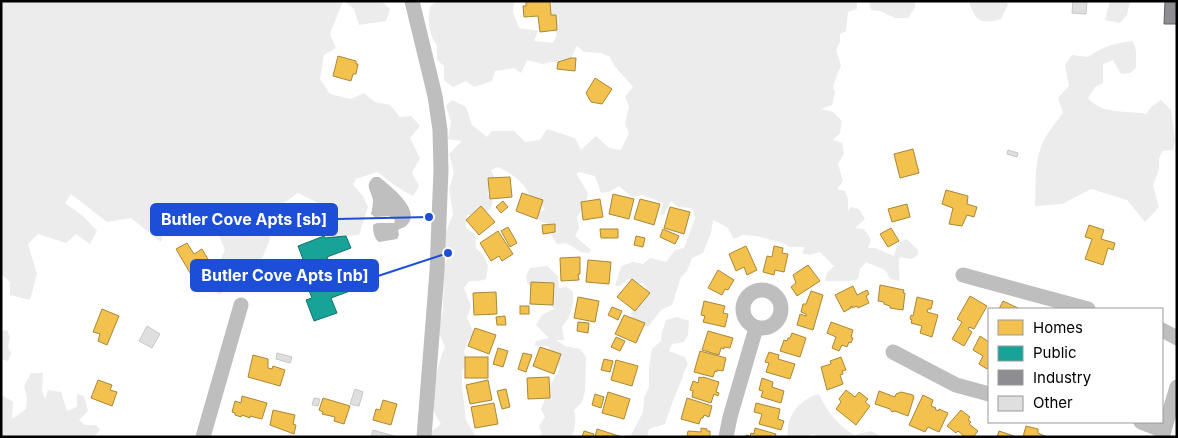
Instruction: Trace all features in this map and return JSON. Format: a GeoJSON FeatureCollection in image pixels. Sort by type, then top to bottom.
{"type":"FeatureCollection","features":[{"type":"Feature","properties":{"kind":"street"},"geometry":{"type":"LineString","coordinates":[[412,1],[434,94],[440,130],[441,170],[437,271],[424,437]]}},
{"type":"Feature","properties":{"kind":"street"},"geometry":{"type":"LineString","coordinates":[[963,275],[1084,308]]}},
{"type":"Feature","properties":{"kind":"street"},"geometry":{"type":"LineString","coordinates":[[205,436],[241,305]]}},
{"type":"Feature","properties":{"kind":"street"},"geometry":{"type":"LineString","coordinates":[[726,437],[756,328]]}},
{"type":"Feature","properties":{"kind":"street"},"geometry":{"type":"LineString","coordinates":[[893,352],[956,385],[988,394]]}},
{"type":"Feature","properties":{"kind":"street"},"geometry":{"type":"LineString","coordinates":[[1143,423],[1163,434],[1177,387]]}},
{"type":"Feature","properties":{"kind":"shaded area"},"geometry":{"type":"Polygon","coordinates":[[[1,1],[343,1],[330,34],[336,48],[324,55],[320,79],[330,94],[351,99],[364,93],[375,102],[390,105],[400,117],[411,116],[420,126],[410,138],[420,158],[412,173],[419,186],[413,196],[377,172],[356,179],[353,185],[363,196],[368,207],[359,235],[325,238],[323,236],[303,234],[301,224],[313,218],[322,228],[330,223],[324,206],[298,193],[281,205],[273,215],[269,242],[252,282],[248,287],[233,287],[219,295],[209,287],[225,250],[219,235],[204,232],[172,205],[161,242],[131,218],[107,222],[71,194],[65,203],[83,216],[97,231],[90,244],[76,234],[66,243],[38,234],[28,244],[37,274],[30,300],[10,295],[10,282],[1,274],[1,1]]]}},
{"type":"Feature","properties":{"kind":"shaded area"},"geometry":{"type":"Polygon","coordinates":[[[345,1],[381,1],[390,9],[386,21],[359,25],[354,9],[345,1]]]}},
{"type":"Feature","properties":{"kind":"shaded area"},"geometry":{"type":"Polygon","coordinates":[[[435,1],[514,1],[513,12],[519,28],[538,31],[534,41],[553,43],[557,34],[550,24],[549,8],[554,1],[857,1],[857,9],[848,12],[846,31],[840,34],[840,42],[836,50],[841,65],[833,86],[835,93],[832,105],[821,109],[833,112],[842,121],[840,133],[833,140],[842,143],[844,153],[838,164],[843,181],[837,189],[845,191],[848,199],[848,211],[851,207],[859,209],[865,219],[855,228],[864,229],[871,239],[868,248],[875,248],[894,256],[898,243],[907,239],[918,250],[918,255],[911,259],[900,257],[899,281],[890,279],[885,270],[866,262],[860,269],[858,279],[825,281],[827,273],[834,266],[820,252],[809,255],[802,253],[805,247],[789,247],[783,243],[756,236],[743,235],[734,239],[727,227],[713,220],[711,233],[703,253],[692,258],[687,271],[681,277],[672,305],[661,310],[648,327],[635,323],[631,314],[646,288],[643,283],[635,284],[628,279],[620,286],[615,286],[621,266],[633,262],[643,264],[650,258],[666,262],[675,250],[684,248],[695,218],[692,208],[678,207],[671,201],[664,215],[660,214],[663,203],[642,195],[632,197],[619,186],[609,192],[601,193],[595,176],[578,172],[577,175],[588,193],[585,206],[577,217],[579,228],[575,236],[591,250],[589,253],[581,252],[566,243],[557,244],[550,233],[551,225],[540,221],[535,213],[545,210],[540,203],[531,201],[527,190],[519,180],[498,167],[491,170],[495,179],[495,186],[487,192],[493,202],[491,207],[483,214],[467,215],[466,228],[475,234],[476,248],[484,256],[488,266],[486,279],[469,281],[464,288],[471,306],[467,318],[475,335],[468,340],[464,352],[469,361],[462,371],[462,386],[466,420],[476,437],[430,437],[432,431],[441,424],[434,412],[434,387],[437,370],[445,347],[438,330],[443,310],[444,266],[447,259],[444,242],[453,214],[449,189],[454,173],[449,154],[462,141],[448,139],[451,122],[446,106],[452,100],[466,107],[472,125],[487,137],[492,131],[514,131],[525,142],[540,140],[547,129],[575,138],[581,150],[596,136],[609,148],[621,150],[629,133],[625,124],[629,106],[625,97],[633,87],[617,69],[610,57],[601,53],[584,52],[577,46],[571,58],[543,64],[527,60],[521,73],[514,68],[495,71],[492,81],[474,87],[466,81],[453,87],[444,80],[444,66],[437,60],[437,45],[430,31],[430,6],[435,1]]]}},
{"type":"Feature","properties":{"kind":"shaded area"},"geometry":{"type":"Polygon","coordinates":[[[869,1],[915,1],[915,7],[908,18],[895,18],[880,11],[871,10],[869,1]]]}},
{"type":"Feature","properties":{"kind":"shaded area"},"geometry":{"type":"Polygon","coordinates":[[[969,1],[1007,1],[1008,5],[1001,19],[989,22],[976,17],[969,1]]]}},
{"type":"Feature","properties":{"kind":"shaded area"},"geometry":{"type":"Polygon","coordinates":[[[1110,1],[1130,1],[1127,15],[1120,23],[1105,20],[1110,1]]]}},
{"type":"Feature","properties":{"kind":"shaded area"},"geometry":{"type":"Polygon","coordinates":[[[1133,41],[1136,51],[1136,68],[1130,73],[1121,74],[1113,60],[1103,64],[1103,83],[1095,87],[1088,98],[1100,107],[1115,111],[1146,114],[1152,106],[1161,100],[1171,110],[1175,140],[1173,150],[1162,151],[1159,159],[1159,169],[1153,186],[1159,207],[1145,222],[1127,200],[1091,189],[1062,204],[1035,206],[1038,157],[1044,140],[1063,113],[1058,98],[1069,86],[1065,65],[1072,55],[1088,57],[1109,46],[1133,41]]]}},
{"type":"Feature","properties":{"kind":"shaded area"},"geometry":{"type":"Polygon","coordinates":[[[374,177],[379,177],[397,192],[411,213],[410,220],[406,226],[398,230],[399,235],[397,239],[379,242],[374,235],[373,225],[377,223],[394,223],[395,220],[389,216],[375,217],[371,214],[373,200],[369,183],[374,177]]]}},
{"type":"Feature","properties":{"kind":"shaded area"},"geometry":{"type":"Polygon","coordinates":[[[547,266],[558,276],[559,288],[567,287],[573,292],[573,303],[569,317],[562,327],[564,340],[556,340],[565,346],[580,349],[586,357],[585,391],[582,402],[574,410],[575,424],[571,437],[540,437],[542,433],[539,426],[545,417],[541,409],[560,368],[552,357],[548,346],[534,346],[536,341],[549,338],[536,325],[542,315],[554,309],[546,298],[527,283],[526,276],[530,268],[547,266]]]}},
{"type":"Feature","properties":{"kind":"shaded area"},"geometry":{"type":"Polygon","coordinates":[[[677,317],[689,321],[688,335],[684,342],[672,344],[669,351],[685,357],[688,364],[665,424],[649,429],[647,437],[630,437],[643,412],[644,397],[649,387],[649,367],[652,349],[661,341],[666,320],[677,317]]]}},
{"type":"Feature","properties":{"kind":"shaded area"},"geometry":{"type":"Polygon","coordinates":[[[7,330],[10,337],[8,347],[11,353],[8,361],[1,359],[1,331],[7,330]]]}},
{"type":"Feature","properties":{"kind":"shaded area"},"geometry":{"type":"Polygon","coordinates":[[[31,373],[43,373],[42,391],[45,399],[48,390],[61,392],[67,411],[77,407],[77,394],[84,396],[88,411],[79,420],[85,425],[96,425],[100,430],[93,437],[1,437],[1,388],[2,395],[13,402],[12,419],[26,409],[27,398],[24,386],[31,373]]]}},
{"type":"Feature","properties":{"kind":"shaded area"},"geometry":{"type":"Polygon","coordinates":[[[819,394],[833,417],[854,435],[871,431],[883,437],[821,437],[813,434],[807,437],[788,437],[789,422],[795,409],[812,396],[819,394]]]}},
{"type":"Feature","properties":{"kind":"building: Homes"},"geometry":{"type":"Polygon","coordinates":[[[526,1],[550,1],[551,15],[556,15],[557,30],[540,32],[538,16],[524,17],[523,6],[526,6],[526,1]]]}},
{"type":"Feature","properties":{"kind":"building: Homes"},"geometry":{"type":"Polygon","coordinates":[[[338,56],[356,61],[356,64],[358,64],[356,74],[353,74],[351,81],[333,76],[338,56]]]}},
{"type":"Feature","properties":{"kind":"building: Homes"},"geometry":{"type":"Polygon","coordinates":[[[576,58],[575,71],[557,69],[558,62],[576,58]]]}},
{"type":"Feature","properties":{"kind":"building: Homes"},"geometry":{"type":"Polygon","coordinates":[[[595,78],[612,89],[602,104],[591,102],[586,93],[595,78]]]}},
{"type":"Feature","properties":{"kind":"building: Homes"},"geometry":{"type":"Polygon","coordinates":[[[913,149],[919,173],[900,178],[894,154],[913,149]]]}},
{"type":"Feature","properties":{"kind":"building: Homes"},"geometry":{"type":"Polygon","coordinates":[[[510,177],[512,197],[490,199],[488,178],[510,177]]]}},
{"type":"Feature","properties":{"kind":"building: Homes"},"geometry":{"type":"Polygon","coordinates":[[[946,190],[968,196],[967,204],[977,207],[974,217],[967,215],[962,226],[949,224],[953,208],[942,204],[946,190]]]}},
{"type":"Feature","properties":{"kind":"building: Homes"},"geometry":{"type":"Polygon","coordinates":[[[522,193],[543,200],[537,219],[516,211],[522,193]]]}},
{"type":"Feature","properties":{"kind":"building: Homes"},"geometry":{"type":"Polygon","coordinates":[[[613,194],[634,199],[629,219],[609,214],[613,194]]]}},
{"type":"Feature","properties":{"kind":"building: Homes"},"geometry":{"type":"Polygon","coordinates":[[[600,199],[603,217],[583,220],[581,202],[600,199]]]}},
{"type":"Feature","properties":{"kind":"building: Homes"},"geometry":{"type":"Polygon","coordinates":[[[640,199],[660,204],[654,225],[634,219],[640,199]]]}},
{"type":"Feature","properties":{"kind":"building: Homes"},"geometry":{"type":"Polygon","coordinates":[[[503,201],[508,207],[501,213],[496,207],[503,201]]]}},
{"type":"Feature","properties":{"kind":"building: Homes"},"geometry":{"type":"Polygon","coordinates":[[[907,204],[910,217],[892,222],[888,209],[907,204]]]}},
{"type":"Feature","properties":{"kind":"building: Homes"},"geometry":{"type":"Polygon","coordinates":[[[481,206],[495,222],[479,235],[466,220],[481,206]]]}},
{"type":"Feature","properties":{"kind":"building: Homes"},"geometry":{"type":"Polygon","coordinates":[[[670,207],[690,212],[684,234],[664,228],[670,207]]]}},
{"type":"Feature","properties":{"kind":"building: Homes"},"geometry":{"type":"Polygon","coordinates":[[[555,224],[555,232],[543,234],[542,225],[555,224]]]}},
{"type":"Feature","properties":{"kind":"building: Homes"},"geometry":{"type":"Polygon","coordinates":[[[1089,225],[1104,230],[1101,239],[1115,243],[1113,250],[1108,248],[1103,265],[1085,259],[1092,239],[1085,237],[1089,225]]]}},
{"type":"Feature","properties":{"kind":"building: Homes"},"geometry":{"type":"Polygon","coordinates":[[[508,227],[517,243],[510,247],[501,231],[508,227]]]}},
{"type":"Feature","properties":{"kind":"building: Homes"},"geometry":{"type":"Polygon","coordinates":[[[891,228],[899,241],[888,247],[880,234],[891,228]]]}},
{"type":"Feature","properties":{"kind":"building: Homes"},"geometry":{"type":"Polygon","coordinates":[[[600,229],[618,229],[618,238],[601,238],[600,229]]]}},
{"type":"Feature","properties":{"kind":"building: Homes"},"geometry":{"type":"Polygon","coordinates":[[[663,229],[679,236],[675,244],[660,237],[663,229]]]}},
{"type":"Feature","properties":{"kind":"building: Homes"},"geometry":{"type":"Polygon","coordinates":[[[498,231],[513,254],[502,261],[499,256],[491,261],[480,243],[498,231]]]}},
{"type":"Feature","properties":{"kind":"building: Homes"},"geometry":{"type":"Polygon","coordinates":[[[636,236],[645,238],[643,247],[634,245],[636,236]]]}},
{"type":"Feature","properties":{"kind":"building: Homes"},"geometry":{"type":"Polygon","coordinates":[[[187,243],[194,254],[202,249],[212,266],[193,278],[176,249],[187,243]]]}},
{"type":"Feature","properties":{"kind":"building: Homes"},"geometry":{"type":"Polygon","coordinates":[[[746,246],[757,270],[747,275],[744,267],[736,271],[729,254],[746,246]]]}},
{"type":"Feature","properties":{"kind":"building: Homes"},"geometry":{"type":"Polygon","coordinates":[[[774,246],[783,248],[782,253],[788,254],[784,272],[775,270],[774,275],[763,272],[767,256],[772,257],[774,246]]]}},
{"type":"Feature","properties":{"kind":"building: Homes"},"geometry":{"type":"Polygon","coordinates":[[[580,257],[579,280],[561,281],[560,258],[580,257]]]}},
{"type":"Feature","properties":{"kind":"building: Homes"},"geometry":{"type":"Polygon","coordinates":[[[588,260],[611,262],[609,284],[586,282],[588,260]]]}},
{"type":"Feature","properties":{"kind":"building: Homes"},"geometry":{"type":"Polygon","coordinates":[[[808,265],[820,281],[797,296],[791,287],[796,283],[793,275],[808,265]]]}},
{"type":"Feature","properties":{"kind":"building: Homes"},"geometry":{"type":"Polygon","coordinates":[[[718,270],[734,280],[728,290],[725,289],[722,295],[708,288],[718,270]]]}},
{"type":"Feature","properties":{"kind":"building: Homes"},"geometry":{"type":"Polygon","coordinates":[[[632,279],[650,293],[635,311],[617,297],[632,279]]]}},
{"type":"Feature","properties":{"kind":"building: Homes"},"geometry":{"type":"Polygon","coordinates":[[[531,282],[554,283],[553,305],[530,304],[531,282]]]}},
{"type":"Feature","properties":{"kind":"building: Homes"},"geometry":{"type":"Polygon","coordinates":[[[880,285],[904,290],[903,310],[890,308],[884,302],[878,301],[880,285]]]}},
{"type":"Feature","properties":{"kind":"building: Homes"},"geometry":{"type":"Polygon","coordinates":[[[853,286],[857,295],[867,290],[869,294],[866,296],[869,303],[858,308],[857,306],[852,308],[851,306],[851,308],[844,312],[835,295],[853,286]]]}},
{"type":"Feature","properties":{"kind":"building: Homes"},"geometry":{"type":"Polygon","coordinates":[[[811,291],[823,295],[813,330],[797,325],[800,314],[806,316],[806,314],[801,312],[803,304],[806,304],[811,291]]]}},
{"type":"Feature","properties":{"kind":"building: Homes"},"geometry":{"type":"Polygon","coordinates":[[[496,292],[497,314],[474,315],[473,293],[496,292]]]}},
{"type":"Feature","properties":{"kind":"building: Homes"},"geometry":{"type":"Polygon","coordinates":[[[970,296],[987,306],[974,329],[969,327],[968,329],[972,332],[964,346],[952,339],[962,322],[957,319],[970,296]]]}},
{"type":"Feature","properties":{"kind":"building: Homes"},"geometry":{"type":"Polygon","coordinates":[[[578,297],[599,301],[595,322],[574,318],[578,297]]]}},
{"type":"Feature","properties":{"kind":"building: Homes"},"geometry":{"type":"Polygon","coordinates":[[[917,297],[933,301],[931,309],[928,309],[927,312],[938,315],[932,337],[920,333],[922,326],[911,323],[912,320],[910,319],[911,315],[913,316],[917,297]]]}},
{"type":"Feature","properties":{"kind":"building: Homes"},"geometry":{"type":"Polygon","coordinates":[[[704,301],[725,306],[723,313],[728,314],[725,327],[703,322],[705,316],[701,315],[704,301]]]}},
{"type":"Feature","properties":{"kind":"building: Homes"},"geometry":{"type":"Polygon","coordinates":[[[1003,301],[1018,308],[1000,308],[1003,301]]]}},
{"type":"Feature","properties":{"kind":"building: Homes"},"geometry":{"type":"Polygon","coordinates":[[[520,306],[529,306],[529,314],[520,314],[520,306]]]}},
{"type":"Feature","properties":{"kind":"building: Homes"},"geometry":{"type":"Polygon","coordinates":[[[612,307],[622,311],[618,320],[608,315],[612,307]]]}},
{"type":"Feature","properties":{"kind":"building: Homes"},"geometry":{"type":"Polygon","coordinates":[[[102,309],[119,316],[107,345],[98,341],[100,334],[93,332],[102,309]]]}},
{"type":"Feature","properties":{"kind":"building: Homes"},"geometry":{"type":"Polygon","coordinates":[[[624,315],[645,323],[636,343],[615,334],[624,315]]]}},
{"type":"Feature","properties":{"kind":"building: Homes"},"geometry":{"type":"Polygon","coordinates":[[[505,316],[506,325],[497,325],[496,317],[505,316]]]}},
{"type":"Feature","properties":{"kind":"building: Homes"},"geometry":{"type":"Polygon","coordinates":[[[578,322],[589,323],[588,333],[577,331],[578,322]]]}},
{"type":"Feature","properties":{"kind":"building: Homes"},"geometry":{"type":"Polygon","coordinates":[[[831,322],[853,330],[851,343],[849,342],[847,347],[842,345],[839,351],[832,348],[836,337],[827,333],[831,322]]]}},
{"type":"Feature","properties":{"kind":"building: Homes"},"geometry":{"type":"Polygon","coordinates":[[[475,328],[496,335],[489,354],[468,346],[475,328]]]}},
{"type":"Feature","properties":{"kind":"building: Homes"},"geometry":{"type":"Polygon","coordinates":[[[708,331],[733,338],[730,348],[721,348],[719,355],[702,350],[708,331]]]}},
{"type":"Feature","properties":{"kind":"building: Homes"},"geometry":{"type":"Polygon","coordinates":[[[792,333],[806,338],[800,357],[780,351],[784,340],[787,341],[792,333]]]}},
{"type":"Feature","properties":{"kind":"building: Homes"},"geometry":{"type":"Polygon","coordinates":[[[980,336],[988,341],[987,369],[979,364],[983,356],[973,350],[980,336]]]}},
{"type":"Feature","properties":{"kind":"building: Homes"},"geometry":{"type":"Polygon","coordinates":[[[616,337],[625,341],[620,351],[611,347],[616,337]]]}},
{"type":"Feature","properties":{"kind":"building: Homes"},"geometry":{"type":"Polygon","coordinates":[[[540,347],[561,354],[554,374],[533,366],[540,347]]]}},
{"type":"Feature","properties":{"kind":"building: Homes"},"geometry":{"type":"Polygon","coordinates":[[[498,348],[508,351],[503,367],[493,364],[498,348]]]}},
{"type":"Feature","properties":{"kind":"building: Homes"},"geometry":{"type":"Polygon","coordinates":[[[700,351],[726,358],[723,371],[715,371],[713,377],[694,372],[700,351]]]}},
{"type":"Feature","properties":{"kind":"building: Homes"},"geometry":{"type":"Polygon","coordinates":[[[769,352],[779,355],[778,359],[795,364],[790,379],[766,372],[769,363],[765,362],[769,352]]]}},
{"type":"Feature","properties":{"kind":"building: Homes"},"geometry":{"type":"Polygon","coordinates":[[[523,353],[532,355],[526,372],[518,369],[523,353]]]}},
{"type":"Feature","properties":{"kind":"building: Homes"},"geometry":{"type":"Polygon","coordinates":[[[253,355],[268,359],[268,368],[272,369],[273,366],[285,370],[280,386],[248,377],[253,355]]]}},
{"type":"Feature","properties":{"kind":"building: Homes"},"geometry":{"type":"Polygon","coordinates":[[[465,357],[488,357],[488,378],[465,378],[465,357]]]}},
{"type":"Feature","properties":{"kind":"building: Homes"},"geometry":{"type":"Polygon","coordinates":[[[841,357],[846,370],[842,371],[843,374],[840,375],[843,384],[827,390],[821,367],[831,364],[830,361],[841,357]]]}},
{"type":"Feature","properties":{"kind":"building: Homes"},"geometry":{"type":"Polygon","coordinates":[[[604,359],[613,361],[610,372],[601,370],[604,359]]]}},
{"type":"Feature","properties":{"kind":"building: Homes"},"geometry":{"type":"Polygon","coordinates":[[[616,360],[638,366],[632,386],[611,380],[616,360]]]}},
{"type":"Feature","properties":{"kind":"building: Homes"},"geometry":{"type":"Polygon","coordinates":[[[549,377],[550,398],[528,399],[527,378],[549,377]]]}},
{"type":"Feature","properties":{"kind":"building: Homes"},"geometry":{"type":"Polygon","coordinates":[[[699,377],[719,382],[716,392],[719,393],[718,396],[714,394],[711,403],[692,397],[693,391],[690,390],[693,381],[698,383],[699,377]]]}},
{"type":"Feature","properties":{"kind":"building: Homes"},"geometry":{"type":"Polygon","coordinates":[[[762,378],[773,382],[772,387],[784,391],[781,403],[761,397],[763,391],[759,390],[762,378]]]}},
{"type":"Feature","properties":{"kind":"building: Homes"},"geometry":{"type":"Polygon","coordinates":[[[98,380],[112,385],[110,390],[117,392],[112,406],[91,398],[98,380]]]}},
{"type":"Feature","properties":{"kind":"building: Homes"},"geometry":{"type":"Polygon","coordinates":[[[488,380],[492,400],[470,404],[466,385],[488,380]]]}},
{"type":"Feature","properties":{"kind":"building: Homes"},"geometry":{"type":"Polygon","coordinates":[[[506,389],[510,407],[502,409],[497,391],[506,389]]]}},
{"type":"Feature","properties":{"kind":"building: Homes"},"geometry":{"type":"Polygon","coordinates":[[[846,390],[855,397],[859,392],[868,399],[865,402],[870,406],[856,425],[836,409],[841,402],[839,399],[846,390]]]}},
{"type":"Feature","properties":{"kind":"building: Homes"},"geometry":{"type":"Polygon","coordinates":[[[879,391],[895,397],[896,394],[901,392],[913,395],[908,416],[895,411],[892,412],[890,409],[875,404],[879,391]]]}},
{"type":"Feature","properties":{"kind":"building: Homes"},"geometry":{"type":"Polygon","coordinates":[[[608,392],[630,399],[624,419],[602,413],[608,392]]]}},
{"type":"Feature","properties":{"kind":"building: Homes"},"geometry":{"type":"Polygon","coordinates":[[[595,394],[604,397],[601,408],[592,405],[595,394]]]}},
{"type":"Feature","properties":{"kind":"building: Homes"},"geometry":{"type":"Polygon","coordinates":[[[923,395],[933,400],[931,406],[935,409],[948,413],[939,432],[928,427],[925,432],[909,425],[923,395]]]}},
{"type":"Feature","properties":{"kind":"building: Homes"},"geometry":{"type":"Polygon","coordinates":[[[242,396],[267,403],[262,419],[242,415],[241,417],[232,412],[235,401],[241,403],[242,396]]]}},
{"type":"Feature","properties":{"kind":"building: Homes"},"geometry":{"type":"Polygon","coordinates":[[[323,398],[350,406],[344,424],[334,421],[335,417],[322,414],[323,412],[319,410],[323,398]]]}},
{"type":"Feature","properties":{"kind":"building: Homes"},"geometry":{"type":"Polygon","coordinates":[[[687,398],[712,406],[709,417],[704,415],[699,424],[681,419],[687,398]]]}},
{"type":"Feature","properties":{"kind":"building: Homes"},"geometry":{"type":"Polygon","coordinates":[[[383,400],[397,404],[391,425],[373,420],[376,409],[380,410],[383,400]]]}},
{"type":"Feature","properties":{"kind":"building: Homes"},"geometry":{"type":"Polygon","coordinates":[[[494,403],[498,424],[475,428],[471,407],[494,403]]]}},
{"type":"Feature","properties":{"kind":"building: Homes"},"geometry":{"type":"Polygon","coordinates":[[[756,403],[780,409],[778,419],[784,421],[781,430],[759,424],[762,414],[754,412],[756,403]]]}},
{"type":"Feature","properties":{"kind":"building: Homes"},"geometry":{"type":"Polygon","coordinates":[[[273,410],[295,415],[293,424],[296,425],[294,434],[270,425],[273,410]]]}},
{"type":"Feature","properties":{"kind":"building: Homes"},"geometry":{"type":"Polygon","coordinates":[[[961,410],[970,417],[968,420],[971,422],[969,424],[978,431],[973,437],[965,437],[947,426],[961,410]]]}},
{"type":"Feature","properties":{"kind":"building: Homes"},"geometry":{"type":"Polygon","coordinates":[[[1026,426],[1038,429],[1038,433],[1047,437],[1023,437],[1026,426]]]}},
{"type":"Feature","properties":{"kind":"building: Homes"},"geometry":{"type":"Polygon","coordinates":[[[701,428],[710,431],[710,437],[687,437],[688,431],[701,432],[701,428]]]}},
{"type":"Feature","properties":{"kind":"building: Homes"},"geometry":{"type":"Polygon","coordinates":[[[755,428],[776,434],[775,437],[746,437],[746,435],[750,436],[751,433],[754,434],[755,428]]]}},
{"type":"Feature","properties":{"kind":"building: Homes"},"geometry":{"type":"Polygon","coordinates":[[[597,429],[619,436],[619,437],[595,437],[597,429]]]}},
{"type":"Feature","properties":{"kind":"building: Homes"},"geometry":{"type":"Polygon","coordinates":[[[584,431],[594,434],[593,437],[582,437],[584,431]]]}},
{"type":"Feature","properties":{"kind":"building: Homes"},"geometry":{"type":"Polygon","coordinates":[[[999,431],[1014,436],[997,437],[999,431]]]}},
{"type":"Feature","properties":{"kind":"building: Public"},"geometry":{"type":"Polygon","coordinates":[[[324,236],[325,238],[346,236],[351,248],[327,257],[336,279],[344,276],[350,291],[331,298],[337,313],[314,321],[306,300],[312,298],[298,264],[304,262],[298,246],[324,236]]]}},
{"type":"Feature","properties":{"kind":"building: Industry"},"geometry":{"type":"Polygon","coordinates":[[[1165,1],[1177,1],[1177,24],[1164,24],[1165,1]]]}},
{"type":"Feature","properties":{"kind":"building: Other"},"geometry":{"type":"Polygon","coordinates":[[[1073,1],[1087,1],[1086,14],[1072,13],[1073,1]]]}},
{"type":"Feature","properties":{"kind":"building: Other"},"geometry":{"type":"Polygon","coordinates":[[[1008,150],[1018,153],[1017,157],[1007,154],[1008,150]]]}},
{"type":"Feature","properties":{"kind":"building: Other"},"geometry":{"type":"Polygon","coordinates":[[[147,326],[160,334],[152,348],[139,341],[147,326]]]}},
{"type":"Feature","properties":{"kind":"building: Other"},"geometry":{"type":"Polygon","coordinates":[[[277,353],[292,357],[290,363],[276,359],[277,353]]]}},
{"type":"Feature","properties":{"kind":"building: Other"},"geometry":{"type":"Polygon","coordinates":[[[355,389],[363,392],[359,406],[350,404],[355,389]]]}},
{"type":"Feature","properties":{"kind":"building: Other"},"geometry":{"type":"Polygon","coordinates":[[[314,398],[320,399],[318,406],[312,405],[314,398]]]}},
{"type":"Feature","properties":{"kind":"building: Other"},"geometry":{"type":"Polygon","coordinates":[[[373,430],[394,436],[394,437],[371,437],[373,430]]]}},
{"type":"Feature","properties":{"kind":"place","name":"Butler Cove Apts [sb]"},"geometry":{"type":"Point","coordinates":[429,217]}},
{"type":"Feature","properties":{"kind":"place","name":"Butler Cove Apts [nb]"},"geometry":{"type":"Point","coordinates":[448,253]}}]}
